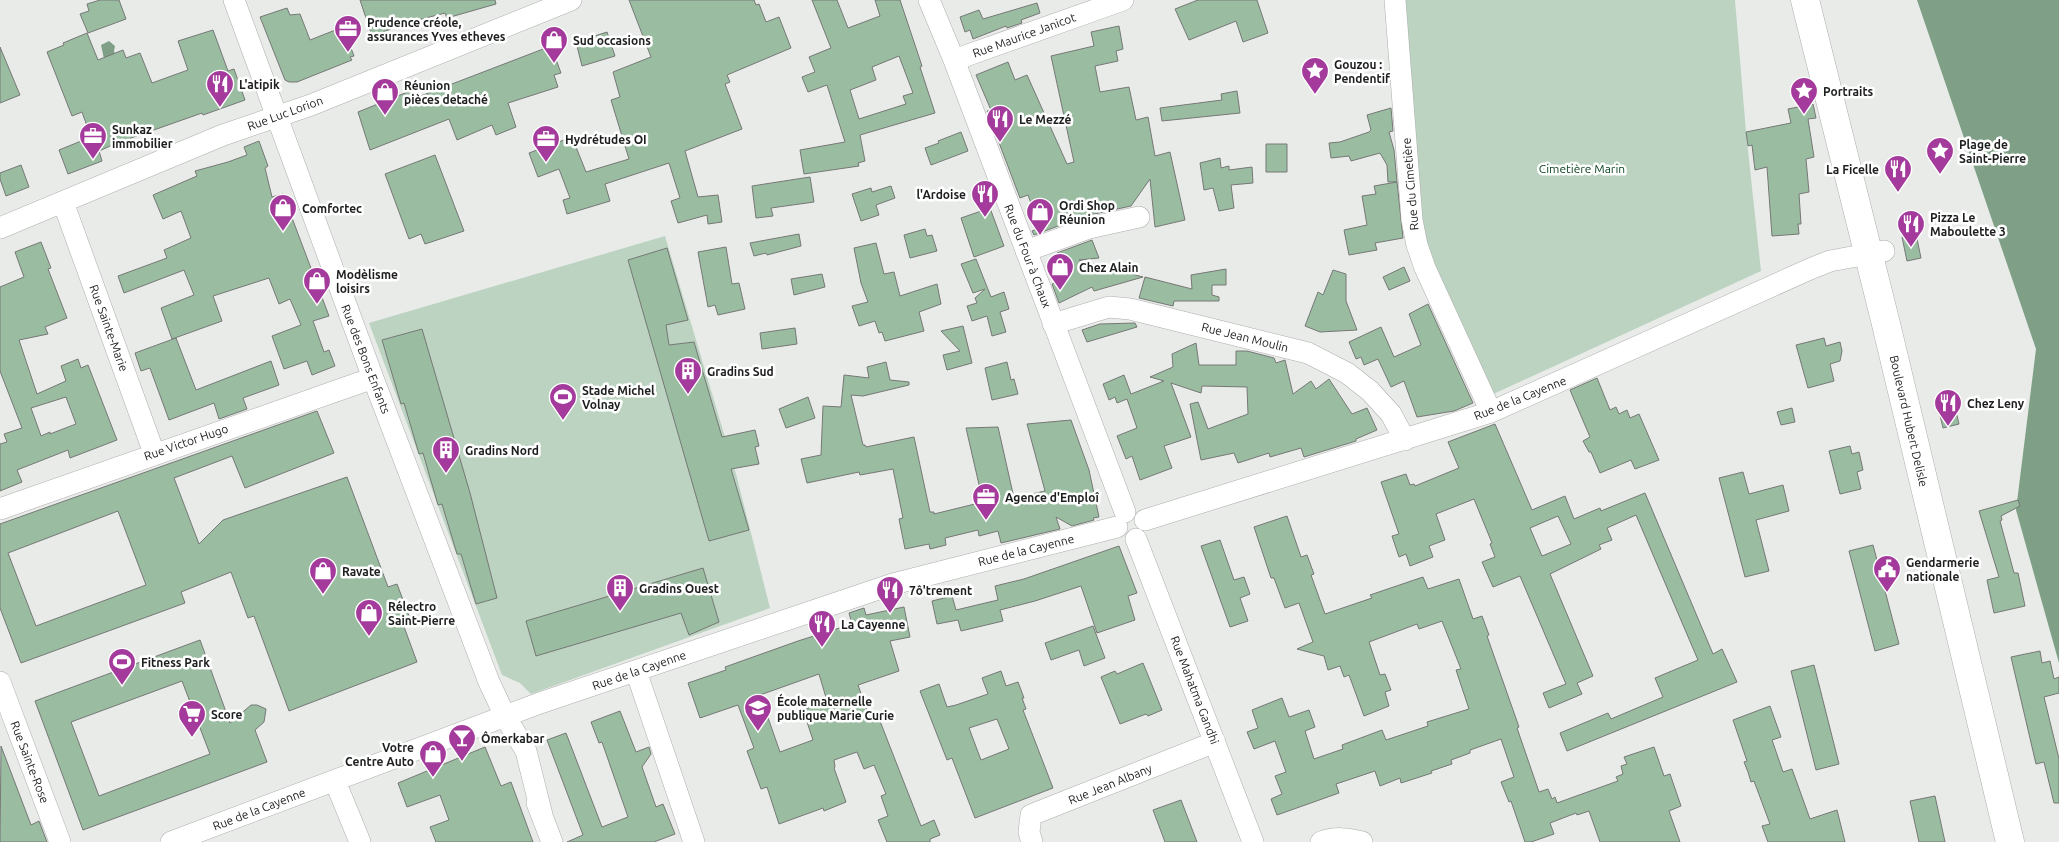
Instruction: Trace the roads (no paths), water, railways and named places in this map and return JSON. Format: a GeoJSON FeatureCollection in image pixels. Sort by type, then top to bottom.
{"type":"FeatureCollection","features":[{"type":"Feature","properties":{"kind":"main road","name":"Boulevard Hubert Delisle"},"geometry":{"type":"LineString","coordinates":[[1805,0],[1876,254],[1887,330],[2010,842]]}},
{"type":"Feature","properties":{"kind":"main road"},"geometry":{"type":"LineString","coordinates":[[1821,0],[1876,254],[2025,842]]}},
{"type":"Feature","properties":{"kind":"street","name":"Rue des Bons Enfants"},"geometry":{"type":"LineString","coordinates":[[234,0],[373,378],[489,682],[505,716],[520,763],[552,842]]}},
{"type":"Feature","properties":{"kind":"street","name":"Rue Luc Lorion"},"geometry":{"type":"LineString","coordinates":[[0,228],[223,135],[277,117],[572,0]]}},
{"type":"Feature","properties":{"kind":"street","name":"Rue du Four à Chaux"},"geometry":{"type":"LineString","coordinates":[[929,0],[954,60],[1053,324],[1121,520]]}},
{"type":"Feature","properties":{"kind":"street","name":"Rue Maurice Janicot"},"geometry":{"type":"LineString","coordinates":[[954,60],[1123,0]]}},
{"type":"Feature","properties":{"kind":"street","name":"Rue du Cimetière"},"geometry":{"type":"LineString","coordinates":[[1394,0],[1412,220],[1417,245],[1425,268],[1491,412]]}},
{"type":"Feature","properties":{"kind":"street","name":"Rue Sainte-Marie"},"geometry":{"type":"LineString","coordinates":[[63,202],[154,453]]}},
{"type":"Feature","properties":{"kind":"street"},"geometry":{"type":"LineString","coordinates":[[1026,251],[1089,228],[1139,217]]}},
{"type":"Feature","properties":{"kind":"street","name":"Rue de la Cayenne"},"geometry":{"type":"LineString","coordinates":[[1140,529],[1491,412],[1810,269],[1830,261],[1876,254]]}},
{"type":"Feature","properties":{"kind":"street","name":"Rue Jean Moulin"},"geometry":{"type":"LineString","coordinates":[[1053,324],[1109,306],[1130,309],[1308,353],[1347,372],[1370,391],[1391,414],[1405,440]]}},
{"type":"Feature","properties":{"kind":"street","name":"Rue Victor Hugo"},"geometry":{"type":"LineString","coordinates":[[0,509],[154,453],[373,378]]}},
{"type":"Feature","properties":{"kind":"street"},"geometry":{"type":"LineString","coordinates":[[1121,520],[1130,510],[1138,512],[1140,529]]}},
{"type":"Feature","properties":{"kind":"street","name":"Rue de la Cayenne"},"geometry":{"type":"LineString","coordinates":[[171,842],[505,716],[636,671],[893,584],[1121,520]]}},
{"type":"Feature","properties":{"kind":"street","name":"Rue Mahatma Gandhi"},"geometry":{"type":"LineString","coordinates":[[1140,529],[1215,742],[1253,842]]}},
{"type":"Feature","properties":{"kind":"street"},"geometry":{"type":"LineString","coordinates":[[636,671],[694,842]]}},
{"type":"Feature","properties":{"kind":"street","name":"Rue Sainte-Rose"},"geometry":{"type":"LineString","coordinates":[[0,682],[60,842]]}},
{"type":"Feature","properties":{"kind":"street","name":"Rue Jean Albany"},"geometry":{"type":"LineString","coordinates":[[1032,842],[1028,832],[1032,815],[1215,742]]}},
{"type":"Feature","properties":{"kind":"street"},"geometry":{"type":"LineString","coordinates":[[335,781],[360,842]]}},
{"type":"Feature","properties":{"kind":"street"},"geometry":{"type":"LineString","coordinates":[[1321,842],[1332,838],[1362,842]]}},
{"type":"Feature","properties":{"kind":"place","name":"Prudence créole, assurances Yves etheves"},"geometry":{"type":"Point","coordinates":[348,53]}},
{"type":"Feature","properties":{"kind":"place","name":"Sud occasions"},"geometry":{"type":"Point","coordinates":[554,64]}},
{"type":"Feature","properties":{"kind":"place","name":"Gouzou : Pendentif"},"geometry":{"type":"Point","coordinates":[1315,95]}},
{"type":"Feature","properties":{"kind":"place","name":"L'atipik"},"geometry":{"type":"Point","coordinates":[220,108]}},
{"type":"Feature","properties":{"kind":"place","name":"Portraits"},"geometry":{"type":"Point","coordinates":[1804,115]}},
{"type":"Feature","properties":{"kind":"place","name":"Réunion pièces detaché"},"geometry":{"type":"Point","coordinates":[385,116]}},
{"type":"Feature","properties":{"kind":"place","name":"Le Mezzé"},"geometry":{"type":"Point","coordinates":[1000,143]}},
{"type":"Feature","properties":{"kind":"place","name":"Sunkaz immobilier"},"geometry":{"type":"Point","coordinates":[93,160]}},
{"type":"Feature","properties":{"kind":"place","name":"Hydrétudes OI"},"geometry":{"type":"Point","coordinates":[546,163]}},
{"type":"Feature","properties":{"kind":"place","name":"Plage de Saint-Pierre"},"geometry":{"type":"Point","coordinates":[1940,175]}},
{"type":"Feature","properties":{"kind":"place","name":"La Ficelle"},"geometry":{"type":"Point","coordinates":[1898,193]}},
{"type":"Feature","properties":{"kind":"place","name":"l'Ardoise"},"geometry":{"type":"Point","coordinates":[985,218]}},
{"type":"Feature","properties":{"kind":"place","name":"Comfortec"},"geometry":{"type":"Point","coordinates":[283,232]}},
{"type":"Feature","properties":{"kind":"place","name":"Ordi Shop Réunion"},"geometry":{"type":"Point","coordinates":[1040,236]}},
{"type":"Feature","properties":{"kind":"place","name":"Pizza Le Maboulette 3"},"geometry":{"type":"Point","coordinates":[1911,248]}},
{"type":"Feature","properties":{"kind":"place","name":"Chez Alain"},"geometry":{"type":"Point","coordinates":[1060,291]}},
{"type":"Feature","properties":{"kind":"place","name":"Modèlisme loisirs"},"geometry":{"type":"Point","coordinates":[317,305]}},
{"type":"Feature","properties":{"kind":"place","name":"Gradins Sud"},"geometry":{"type":"Point","coordinates":[688,395]}},
{"type":"Feature","properties":{"kind":"place","name":"Stade Michel Volnay"},"geometry":{"type":"Point","coordinates":[563,421]}},
{"type":"Feature","properties":{"kind":"place","name":"Chez Leny"},"geometry":{"type":"Point","coordinates":[1948,427]}},
{"type":"Feature","properties":{"kind":"place","name":"Gradins Nord"},"geometry":{"type":"Point","coordinates":[446,474]}},
{"type":"Feature","properties":{"kind":"place","name":"Agence d'Emploî"},"geometry":{"type":"Point","coordinates":[986,521]}},
{"type":"Feature","properties":{"kind":"place","name":"Gendarmerie nationale"},"geometry":{"type":"Point","coordinates":[1887,593]}},
{"type":"Feature","properties":{"kind":"place","name":"Ravate"},"geometry":{"type":"Point","coordinates":[323,595]}},
{"type":"Feature","properties":{"kind":"place","name":"Gradins Ouest"},"geometry":{"type":"Point","coordinates":[620,612]}},
{"type":"Feature","properties":{"kind":"place","name":"7ô'trement"},"geometry":{"type":"Point","coordinates":[890,614]}},
{"type":"Feature","properties":{"kind":"place","name":"Rélectro Saint-Pierre"},"geometry":{"type":"Point","coordinates":[369,637]}},
{"type":"Feature","properties":{"kind":"place","name":"La Cayenne"},"geometry":{"type":"Point","coordinates":[822,648]}},
{"type":"Feature","properties":{"kind":"place","name":"Fitness Park"},"geometry":{"type":"Point","coordinates":[122,686]}},
{"type":"Feature","properties":{"kind":"place","name":"École maternelle publique Marie Curie"},"geometry":{"type":"Point","coordinates":[758,732]}},
{"type":"Feature","properties":{"kind":"place","name":"Score"},"geometry":{"type":"Point","coordinates":[192,738]}},
{"type":"Feature","properties":{"kind":"place","name":"Ômerkabar"},"geometry":{"type":"Point","coordinates":[462,762]}},
{"type":"Feature","properties":{"kind":"place","name":"Votre Centre Auto"},"geometry":{"type":"Point","coordinates":[433,778]}},
{"type":"Feature","properties":{"kind":"park label","name":"Cimetière Marin"},"geometry":{"type":"Point","coordinates":[1582,168]}}]}
